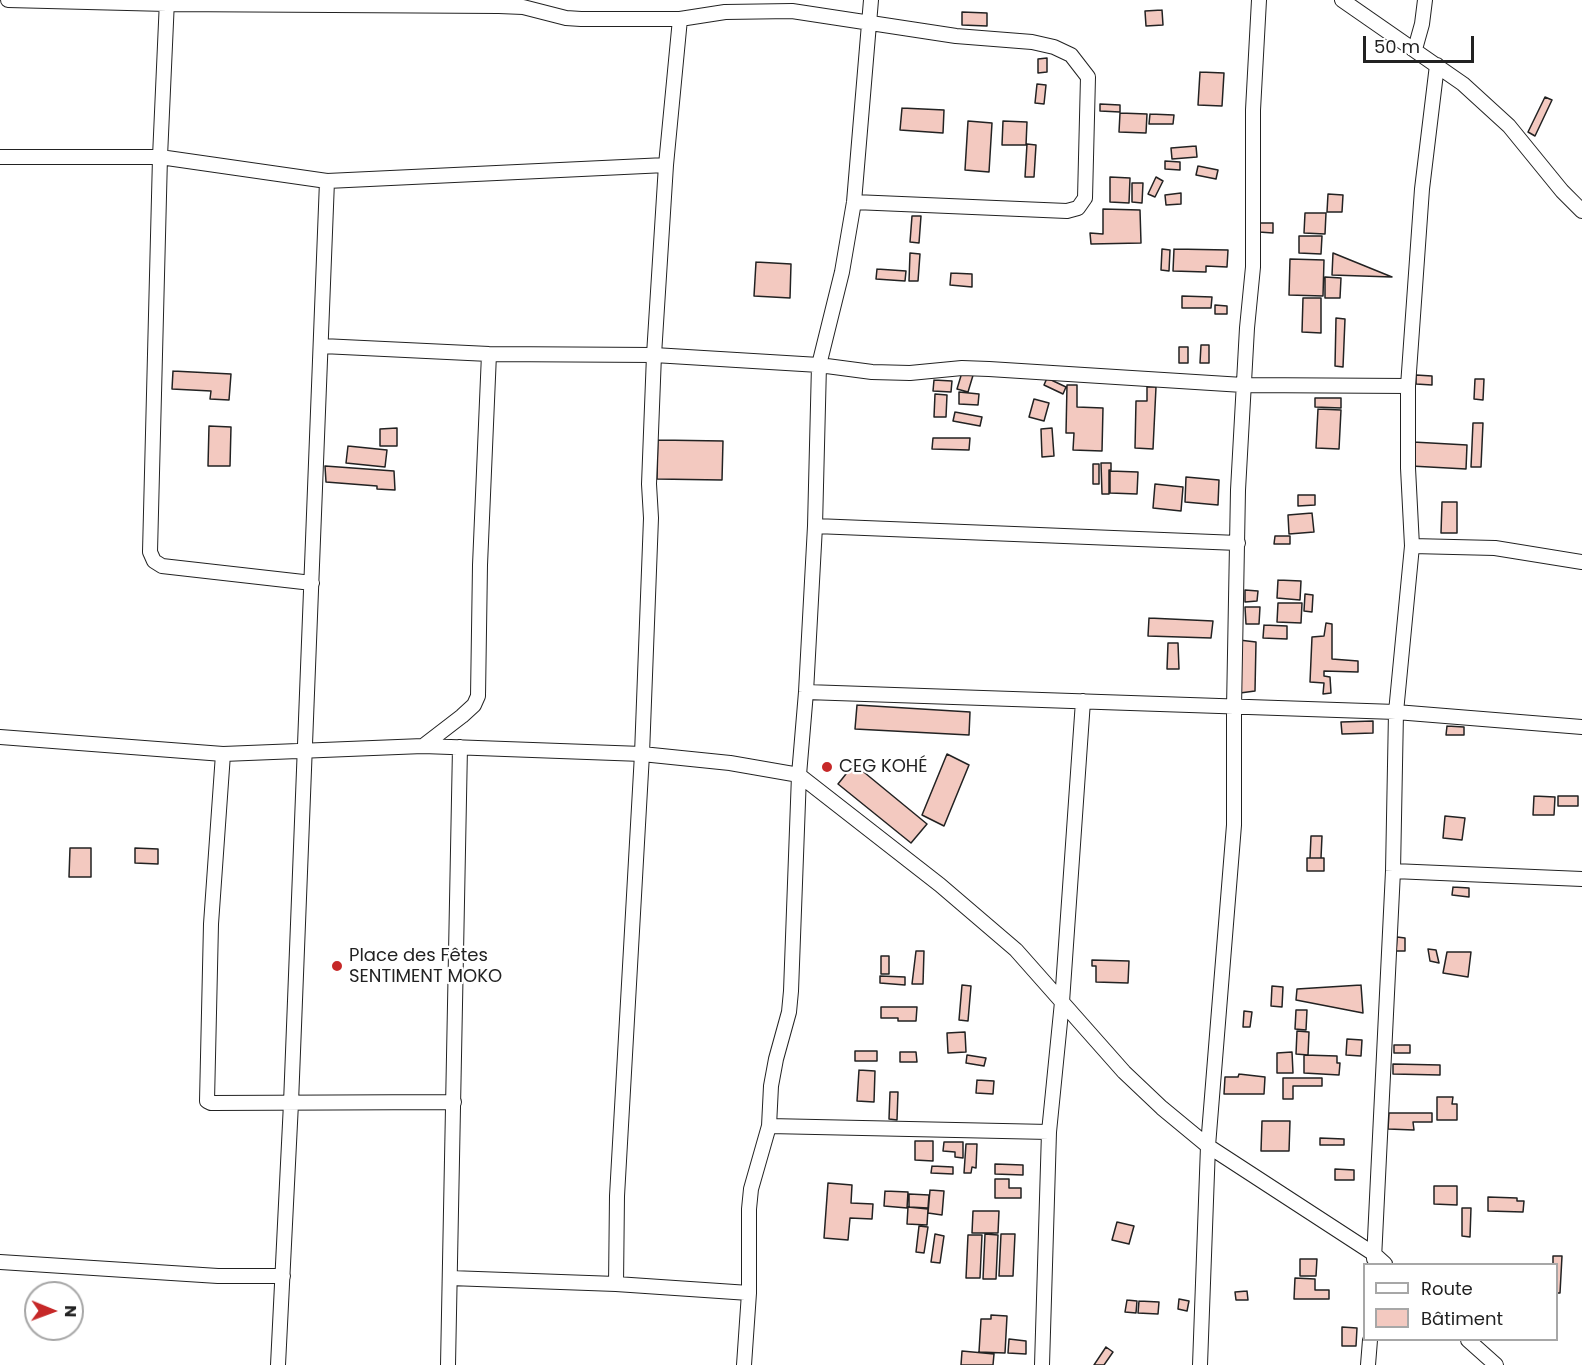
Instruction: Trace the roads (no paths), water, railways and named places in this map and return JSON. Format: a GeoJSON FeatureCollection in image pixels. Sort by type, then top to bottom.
{"type":"FeatureCollection","features":[{"type":"Feature","properties":{"kind":"street"},"geometry":{"type":"LineString","coordinates":[[8,0],[328,2],[499,6],[523,7],[566,18],[680,19],[724,12],[792,11],[956,36],[1032,42],[1054,47],[1071,55],[1088,77],[1085,198],[1078,208],[1066,211],[854,202]]}},
{"type":"Feature","properties":{"kind":"street"},"geometry":{"type":"LineString","coordinates":[[744,1365],[749,1293],[750,1199],[770,1126],[771,1086],[789,1012],[791,992],[799,775],[815,526],[819,365],[842,272],[854,202],[871,0]]}},
{"type":"Feature","properties":{"kind":"street"},"geometry":{"type":"LineString","coordinates":[[1200,1365],[1208,1146],[1234,825],[1238,543],[1243,385],[1253,267],[1253,110],[1258,0]]}},
{"type":"Feature","properties":{"kind":"street"},"geometry":{"type":"LineString","coordinates":[[1342,0],[1463,84],[1509,126],[1562,191],[1582,211]]}},
{"type":"Feature","properties":{"kind":"street"},"geometry":{"type":"LineString","coordinates":[[1415,50],[1425,0]]}},
{"type":"Feature","properties":{"kind":"street"},"geometry":{"type":"LineString","coordinates":[[167,2],[160,157],[150,552],[154,561],[162,566],[312,583]]}},
{"type":"Feature","properties":{"kind":"street"},"geometry":{"type":"LineString","coordinates":[[616,1284],[617,1196],[642,754],[651,518],[649,484],[654,356],[659,309],[659,262],[666,195],[666,165],[680,19]]}},
{"type":"Feature","properties":{"kind":"street"},"geometry":{"type":"LineString","coordinates":[[1374,1259],[1393,871],[1396,712],[1412,546],[1408,468],[1408,386],[1422,189],[1437,64]]}},
{"type":"Feature","properties":{"kind":"street"},"geometry":{"type":"LineString","coordinates":[[0,157],[160,157],[327,181],[666,165]]}},
{"type":"Feature","properties":{"kind":"street"},"geometry":{"type":"LineString","coordinates":[[278,1365],[291,1103],[327,181]]}},
{"type":"Feature","properties":{"kind":"street"},"geometry":{"type":"LineString","coordinates":[[322,346],[489,354],[654,356],[819,365],[860,371],[900,372],[962,368],[1243,385],[1408,386]]}},
{"type":"Feature","properties":{"kind":"street"},"geometry":{"type":"LineString","coordinates":[[423,746],[462,716],[474,705],[478,696],[480,565],[489,354]]}},
{"type":"Feature","properties":{"kind":"street"},"geometry":{"type":"LineString","coordinates":[[815,526],[1238,543]]}},
{"type":"Feature","properties":{"kind":"street"},"geometry":{"type":"LineString","coordinates":[[1412,546],[1495,548],[1582,562]]}},
{"type":"Feature","properties":{"kind":"street"},"geometry":{"type":"LineString","coordinates":[[806,692],[1396,712],[1582,727]]}},
{"type":"Feature","properties":{"kind":"street"},"geometry":{"type":"LineString","coordinates":[[1042,1365],[1049,1131],[1062,1002],[1083,701]]}},
{"type":"Feature","properties":{"kind":"street"},"geometry":{"type":"LineString","coordinates":[[0,737],[223,754],[423,746],[642,754],[730,763],[799,775],[940,885],[1016,950],[1124,1072],[1162,1108],[1208,1146],[1374,1259]]}},
{"type":"Feature","properties":{"kind":"street"},"geometry":{"type":"LineString","coordinates":[[448,1365],[460,747]]}},
{"type":"Feature","properties":{"kind":"street"},"geometry":{"type":"LineString","coordinates":[[223,754],[211,924],[206,1099],[211,1103],[454,1102]]}},
{"type":"Feature","properties":{"kind":"street"},"geometry":{"type":"LineString","coordinates":[[1393,871],[1582,879]]}},
{"type":"Feature","properties":{"kind":"street"},"geometry":{"type":"LineString","coordinates":[[770,1126],[1049,1131]]}},
{"type":"Feature","properties":{"kind":"street"},"geometry":{"type":"LineString","coordinates":[[0,1262],[218,1276],[283,1276]]}},
{"type":"Feature","properties":{"kind":"street"},"geometry":{"type":"LineString","coordinates":[[450,1278],[616,1284],[749,1293]]}},
{"type":"Feature","properties":{"kind":"street"},"geometry":{"type":"LineString","coordinates":[[1368,1365],[1370,1341]]}},
{"type":"Feature","properties":{"kind":"street"},"geometry":{"type":"LineString","coordinates":[[1469,1341],[1496,1365]]}},
{"type":"Feature","properties":{"kind":"place","name":"CEG KOHÉ"},"geometry":{"type":"Point","coordinates":[827,767]}},
{"type":"Feature","properties":{"kind":"place","name":"Place des Fêtes SENTIMENT MOKO"},"geometry":{"type":"Point","coordinates":[337,966]}}]}
